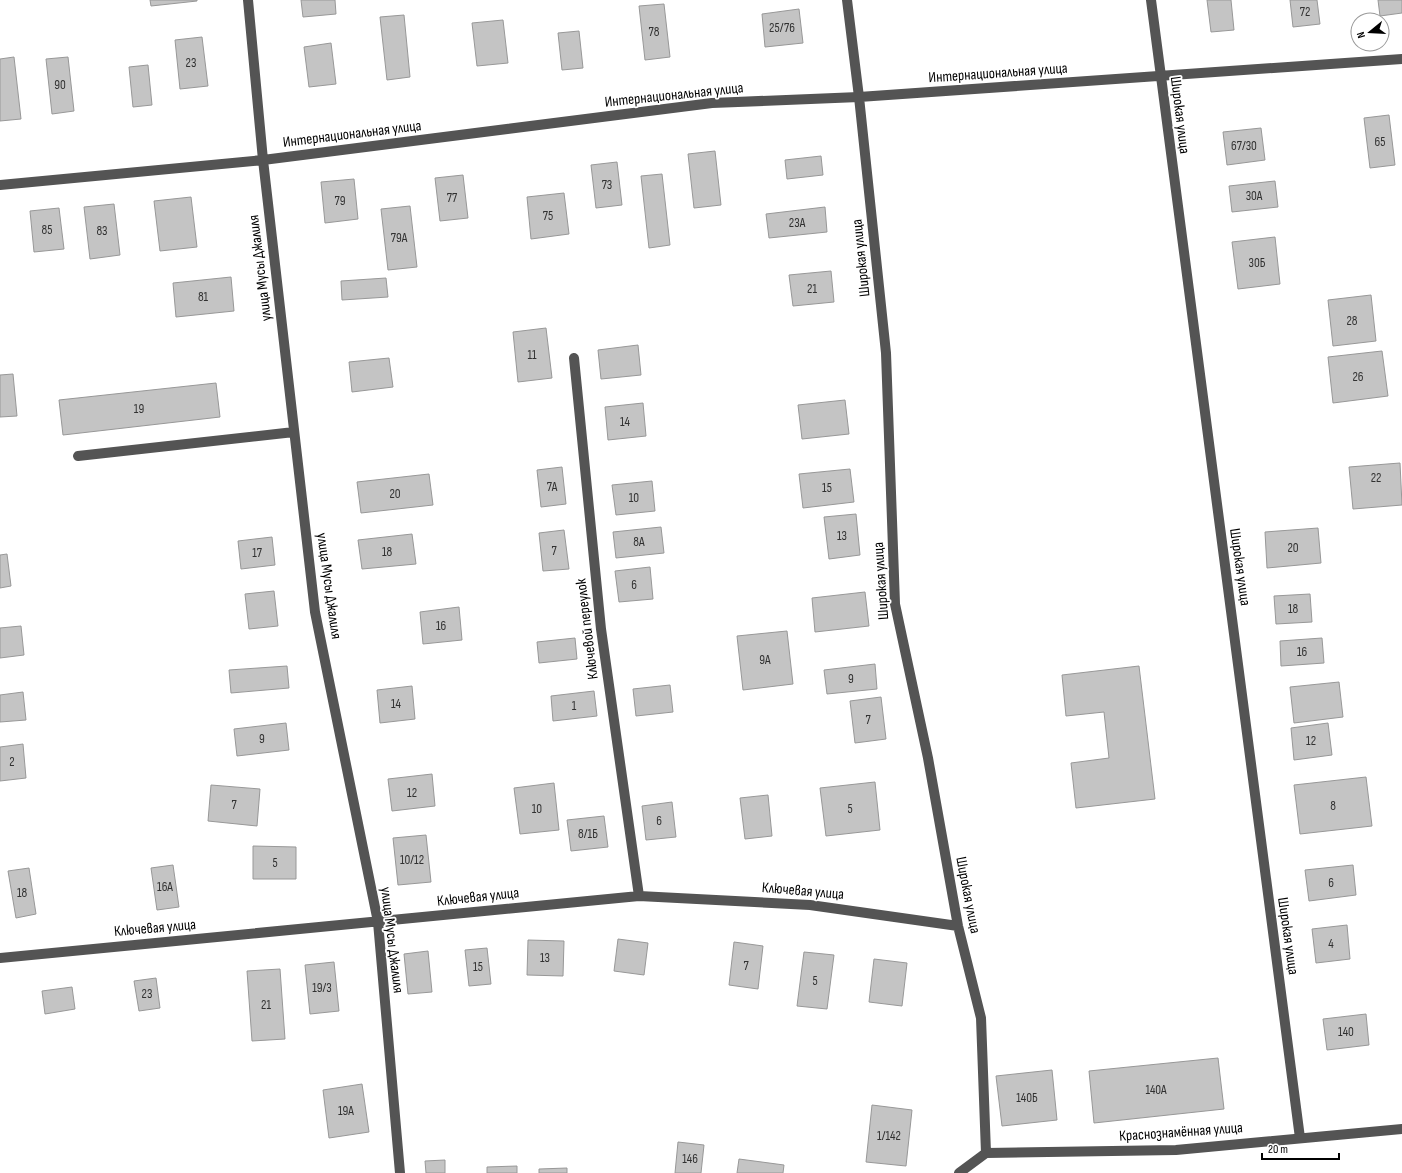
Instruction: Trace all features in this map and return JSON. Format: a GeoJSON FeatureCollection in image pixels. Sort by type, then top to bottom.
{"type":"FeatureCollection","features":[{"type":"Feature","properties":{"kind":"street","name":"улица Мусы Джалиля"},"geometry":{"type":"LineString","coordinates":[[248,0],[263,160],[315,612],[378,922],[400,1173]]}},
{"type":"Feature","properties":{"kind":"street","name":"Широкая улица"},"geometry":{"type":"LineString","coordinates":[[847,0],[859,97],[886,353],[895,604],[928,758],[958,926],[981,1018],[986,1153]]}},
{"type":"Feature","properties":{"kind":"street","name":"Широкая улица"},"geometry":{"type":"LineString","coordinates":[[1151,0],[1300,1138]]}},
{"type":"Feature","properties":{"kind":"street","name":"Интернациональная улица"},"geometry":{"type":"LineString","coordinates":[[0,185],[263,160],[712,103],[859,97],[1402,59]]}},
{"type":"Feature","properties":{"kind":"street","name":"Ключевой переулок"},"geometry":{"type":"LineString","coordinates":[[574,358],[601,629],[638,896]]}},
{"type":"Feature","properties":{"kind":"street"},"geometry":{"type":"LineString","coordinates":[[78,456],[294,432]]}},
{"type":"Feature","properties":{"kind":"street","name":"Ключевая улица"},"geometry":{"type":"LineString","coordinates":[[0,958],[638,896],[810,905],[958,926]]}},
{"type":"Feature","properties":{"kind":"street","name":"Краснознамённая улица"},"geometry":{"type":"LineString","coordinates":[[986,1153],[1176,1150],[1402,1129]]}},
{"type":"Feature","properties":{"kind":"street"},"geometry":{"type":"LineString","coordinates":[[959,1173],[986,1153]]}},
{"type":"Feature","properties":{"kind":"building"},"geometry":{"type":"Polygon","coordinates":[[[150,0],[197,0],[197,1],[151,6],[150,0]]]}},
{"type":"Feature","properties":{"kind":"building"},"geometry":{"type":"Polygon","coordinates":[[[301,0],[335,0],[336,14],[303,17],[301,0]]]}},
{"type":"Feature","properties":{"kind":"building"},"geometry":{"type":"Polygon","coordinates":[[[1207,0],[1231,0],[1234,30],[1211,32],[1207,0]]]}},
{"type":"Feature","properties":{"kind":"building"},"geometry":{"type":"Polygon","coordinates":[[[1290,0],[1317,0],[1320,24],[1293,27],[1290,0]]]}},
{"type":"Feature","properties":{"kind":"building"},"geometry":{"type":"Polygon","coordinates":[[[1378,0],[1402,0],[1402,13],[1390,15],[1390,12],[1380,12],[1378,0]]]}},
{"type":"Feature","properties":{"kind":"building"},"geometry":{"type":"Polygon","coordinates":[[[664,4],[670,57],[645,60],[639,6],[664,4]]]}},
{"type":"Feature","properties":{"kind":"building"},"geometry":{"type":"Polygon","coordinates":[[[799,9],[803,43],[765,47],[762,14],[799,9]]]}},
{"type":"Feature","properties":{"kind":"building"},"geometry":{"type":"Polygon","coordinates":[[[404,15],[410,77],[387,80],[380,17],[404,15]]]}},
{"type":"Feature","properties":{"kind":"building"},"geometry":{"type":"Polygon","coordinates":[[[503,20],[508,63],[477,66],[472,23],[503,20]]]}},
{"type":"Feature","properties":{"kind":"building"},"geometry":{"type":"Polygon","coordinates":[[[579,31],[583,68],[562,70],[558,33],[579,31]]]}},
{"type":"Feature","properties":{"kind":"building"},"geometry":{"type":"Polygon","coordinates":[[[202,37],[208,86],[180,89],[175,40],[202,37]]]}},
{"type":"Feature","properties":{"kind":"building"},"geometry":{"type":"Polygon","coordinates":[[[331,43],[336,84],[309,87],[304,47],[331,43]]]}},
{"type":"Feature","properties":{"kind":"building"},"geometry":{"type":"Polygon","coordinates":[[[14,57],[21,119],[0,121],[0,59],[14,57]]]}},
{"type":"Feature","properties":{"kind":"building"},"geometry":{"type":"Polygon","coordinates":[[[68,57],[74,111],[52,114],[46,59],[68,57]]]}},
{"type":"Feature","properties":{"kind":"building"},"geometry":{"type":"Polygon","coordinates":[[[148,65],[152,105],[133,107],[129,67],[148,65]]]}},
{"type":"Feature","properties":{"kind":"building"},"geometry":{"type":"Polygon","coordinates":[[[1389,115],[1395,165],[1370,168],[1364,118],[1389,115]]]}},
{"type":"Feature","properties":{"kind":"building"},"geometry":{"type":"Polygon","coordinates":[[[1261,128],[1265,160],[1227,165],[1223,132],[1261,128]]]}},
{"type":"Feature","properties":{"kind":"building"},"geometry":{"type":"Polygon","coordinates":[[[715,151],[721,205],[694,208],[688,154],[715,151]]]}},
{"type":"Feature","properties":{"kind":"building"},"geometry":{"type":"Polygon","coordinates":[[[821,156],[823,175],[787,179],[785,160],[821,156]]]}},
{"type":"Feature","properties":{"kind":"building"},"geometry":{"type":"Polygon","coordinates":[[[617,162],[622,205],[596,208],[591,165],[617,162]]]}},
{"type":"Feature","properties":{"kind":"building"},"geometry":{"type":"Polygon","coordinates":[[[662,174],[670,245],[649,248],[641,176],[662,174]]]}},
{"type":"Feature","properties":{"kind":"building"},"geometry":{"type":"Polygon","coordinates":[[[463,175],[468,218],[440,221],[435,178],[463,175]]]}},
{"type":"Feature","properties":{"kind":"building"},"geometry":{"type":"Polygon","coordinates":[[[354,179],[358,219],[325,223],[321,182],[354,179]]]}},
{"type":"Feature","properties":{"kind":"building"},"geometry":{"type":"Polygon","coordinates":[[[1275,181],[1278,207],[1232,212],[1229,186],[1275,181]]]}},
{"type":"Feature","properties":{"kind":"building"},"geometry":{"type":"Polygon","coordinates":[[[564,193],[569,234],[531,239],[527,197],[564,193]]]}},
{"type":"Feature","properties":{"kind":"building"},"geometry":{"type":"Polygon","coordinates":[[[191,197],[197,247],[160,251],[154,201],[191,197]]]}},
{"type":"Feature","properties":{"kind":"building"},"geometry":{"type":"Polygon","coordinates":[[[114,204],[120,255],[90,259],[84,207],[114,204]]]}},
{"type":"Feature","properties":{"kind":"building"},"geometry":{"type":"Polygon","coordinates":[[[410,206],[417,267],[388,270],[381,209],[410,206]]]}},
{"type":"Feature","properties":{"kind":"building"},"geometry":{"type":"Polygon","coordinates":[[[825,207],[827,232],[769,238],[766,214],[825,207]]]}},
{"type":"Feature","properties":{"kind":"building"},"geometry":{"type":"Polygon","coordinates":[[[59,208],[64,249],[34,252],[30,211],[59,208]]]}},
{"type":"Feature","properties":{"kind":"building"},"geometry":{"type":"Polygon","coordinates":[[[1275,237],[1280,284],[1238,289],[1232,242],[1275,237]]]}},
{"type":"Feature","properties":{"kind":"building"},"geometry":{"type":"Polygon","coordinates":[[[831,271],[834,302],[793,306],[789,275],[831,271]]]}},
{"type":"Feature","properties":{"kind":"building"},"geometry":{"type":"Polygon","coordinates":[[[231,277],[234,311],[176,317],[173,283],[231,277]]]}},
{"type":"Feature","properties":{"kind":"building"},"geometry":{"type":"Polygon","coordinates":[[[386,278],[388,297],[342,300],[341,281],[386,278]]]}},
{"type":"Feature","properties":{"kind":"building"},"geometry":{"type":"Polygon","coordinates":[[[1371,295],[1376,341],[1333,346],[1328,300],[1371,295]]]}},
{"type":"Feature","properties":{"kind":"building"},"geometry":{"type":"Polygon","coordinates":[[[546,328],[552,378],[518,382],[513,332],[546,328]]]}},
{"type":"Feature","properties":{"kind":"building"},"geometry":{"type":"Polygon","coordinates":[[[638,345],[641,375],[601,379],[598,350],[638,345]]]}},
{"type":"Feature","properties":{"kind":"building"},"geometry":{"type":"Polygon","coordinates":[[[1382,351],[1388,396],[1333,403],[1328,357],[1382,351]]]}},
{"type":"Feature","properties":{"kind":"building"},"geometry":{"type":"Polygon","coordinates":[[[389,358],[393,387],[352,392],[349,362],[389,358]]]}},
{"type":"Feature","properties":{"kind":"building"},"geometry":{"type":"Polygon","coordinates":[[[13,374],[17,416],[0,417],[0,375],[13,374]]]}},
{"type":"Feature","properties":{"kind":"building"},"geometry":{"type":"Polygon","coordinates":[[[216,383],[220,417],[63,435],[59,400],[216,383]]]}},
{"type":"Feature","properties":{"kind":"building"},"geometry":{"type":"Polygon","coordinates":[[[845,400],[849,434],[802,439],[798,405],[845,400]]]}},
{"type":"Feature","properties":{"kind":"building"},"geometry":{"type":"Polygon","coordinates":[[[643,403],[646,436],[608,440],[605,407],[643,403]]]}},
{"type":"Feature","properties":{"kind":"building"},"geometry":{"type":"Polygon","coordinates":[[[1400,463],[1402,505],[1353,509],[1349,467],[1400,463]]]}},
{"type":"Feature","properties":{"kind":"building"},"geometry":{"type":"Polygon","coordinates":[[[562,467],[566,504],[541,507],[537,470],[562,467]]]}},
{"type":"Feature","properties":{"kind":"building"},"geometry":{"type":"Polygon","coordinates":[[[850,469],[854,502],[803,508],[799,474],[850,469]]]}},
{"type":"Feature","properties":{"kind":"building"},"geometry":{"type":"Polygon","coordinates":[[[429,474],[433,505],[361,513],[357,482],[429,474]]]}},
{"type":"Feature","properties":{"kind":"building"},"geometry":{"type":"Polygon","coordinates":[[[652,481],[655,511],[616,515],[612,485],[652,481]]]}},
{"type":"Feature","properties":{"kind":"building"},"geometry":{"type":"Polygon","coordinates":[[[856,514],[860,555],[829,559],[824,517],[856,514]]]}},
{"type":"Feature","properties":{"kind":"building"},"geometry":{"type":"Polygon","coordinates":[[[661,527],[664,553],[616,558],[613,532],[661,527]]]}},
{"type":"Feature","properties":{"kind":"building"},"geometry":{"type":"Polygon","coordinates":[[[1318,528],[1321,563],[1267,568],[1265,532],[1318,528]]]}},
{"type":"Feature","properties":{"kind":"building"},"geometry":{"type":"Polygon","coordinates":[[[564,530],[569,569],[543,571],[539,533],[564,530]]]}},
{"type":"Feature","properties":{"kind":"building"},"geometry":{"type":"Polygon","coordinates":[[[412,534],[416,564],[362,569],[358,540],[412,534]]]}},
{"type":"Feature","properties":{"kind":"building"},"geometry":{"type":"Polygon","coordinates":[[[272,537],[275,565],[241,569],[238,541],[272,537]]]}},
{"type":"Feature","properties":{"kind":"building"},"geometry":{"type":"Polygon","coordinates":[[[7,554],[11,586],[0,588],[0,555],[7,554]]]}},
{"type":"Feature","properties":{"kind":"building"},"geometry":{"type":"Polygon","coordinates":[[[650,567],[653,599],[619,602],[615,571],[650,567]]]}},
{"type":"Feature","properties":{"kind":"building"},"geometry":{"type":"Polygon","coordinates":[[[274,591],[278,626],[249,629],[245,594],[274,591]]]}},
{"type":"Feature","properties":{"kind":"building"},"geometry":{"type":"Polygon","coordinates":[[[865,592],[869,626],[815,632],[812,598],[865,592]]]}},
{"type":"Feature","properties":{"kind":"building"},"geometry":{"type":"Polygon","coordinates":[[[1310,594],[1312,622],[1276,624],[1274,596],[1310,594]]]}},
{"type":"Feature","properties":{"kind":"building"},"geometry":{"type":"Polygon","coordinates":[[[459,607],[462,640],[423,644],[420,612],[459,607]]]}},
{"type":"Feature","properties":{"kind":"building"},"geometry":{"type":"Polygon","coordinates":[[[21,626],[24,655],[0,658],[0,628],[21,626]]]}},
{"type":"Feature","properties":{"kind":"building"},"geometry":{"type":"Polygon","coordinates":[[[787,631],[793,684],[743,690],[737,636],[787,631]]]}},
{"type":"Feature","properties":{"kind":"building"},"geometry":{"type":"Polygon","coordinates":[[[575,638],[577,659],[539,663],[537,642],[575,638]]]}},
{"type":"Feature","properties":{"kind":"building"},"geometry":{"type":"Polygon","coordinates":[[[1322,638],[1324,663],[1281,666],[1280,641],[1322,638]]]}},
{"type":"Feature","properties":{"kind":"building"},"geometry":{"type":"Polygon","coordinates":[[[875,664],[877,689],[827,694],[824,670],[875,664]]]}},
{"type":"Feature","properties":{"kind":"building"},"geometry":{"type":"Polygon","coordinates":[[[287,666],[289,688],[231,693],[229,670],[287,666]]]}},
{"type":"Feature","properties":{"kind":"building"},"geometry":{"type":"Polygon","coordinates":[[[1139,666],[1155,799],[1076,808],[1071,763],[1109,758],[1104,712],[1066,716],[1062,675],[1139,666]]]}},
{"type":"Feature","properties":{"kind":"building"},"geometry":{"type":"Polygon","coordinates":[[[1339,682],[1343,717],[1294,723],[1290,687],[1339,682]]]}},
{"type":"Feature","properties":{"kind":"building"},"geometry":{"type":"Polygon","coordinates":[[[670,685],[673,712],[636,716],[633,689],[670,685]]]}},
{"type":"Feature","properties":{"kind":"building"},"geometry":{"type":"Polygon","coordinates":[[[412,686],[415,719],[380,723],[377,690],[412,686]]]}},
{"type":"Feature","properties":{"kind":"building"},"geometry":{"type":"Polygon","coordinates":[[[594,691],[597,716],[553,721],[551,696],[594,691]]]}},
{"type":"Feature","properties":{"kind":"building"},"geometry":{"type":"Polygon","coordinates":[[[23,692],[26,720],[0,722],[0,695],[23,692]]]}},
{"type":"Feature","properties":{"kind":"building"},"geometry":{"type":"Polygon","coordinates":[[[881,697],[886,739],[855,743],[850,701],[881,697]]]}},
{"type":"Feature","properties":{"kind":"building"},"geometry":{"type":"Polygon","coordinates":[[[286,723],[289,750],[237,756],[234,729],[286,723]]]}},
{"type":"Feature","properties":{"kind":"building"},"geometry":{"type":"Polygon","coordinates":[[[1328,723],[1332,755],[1294,760],[1291,728],[1328,723]]]}},
{"type":"Feature","properties":{"kind":"building"},"geometry":{"type":"Polygon","coordinates":[[[23,744],[26,778],[0,781],[0,747],[23,744]]]}},
{"type":"Feature","properties":{"kind":"building"},"geometry":{"type":"Polygon","coordinates":[[[432,774],[435,806],[392,811],[388,779],[432,774]]]}},
{"type":"Feature","properties":{"kind":"building"},"geometry":{"type":"Polygon","coordinates":[[[1366,777],[1372,826],[1300,834],[1294,785],[1366,777]]]}},
{"type":"Feature","properties":{"kind":"building"},"geometry":{"type":"Polygon","coordinates":[[[875,782],[880,830],[826,836],[820,788],[875,782]]]}},
{"type":"Feature","properties":{"kind":"building"},"geometry":{"type":"Polygon","coordinates":[[[554,783],[559,830],[520,834],[514,788],[554,783]]]}},
{"type":"Feature","properties":{"kind":"building"},"geometry":{"type":"Polygon","coordinates":[[[211,785],[260,789],[257,826],[208,821],[211,785]]]}},
{"type":"Feature","properties":{"kind":"building"},"geometry":{"type":"Polygon","coordinates":[[[768,795],[772,836],[745,839],[740,798],[768,795]]]}},
{"type":"Feature","properties":{"kind":"building"},"geometry":{"type":"Polygon","coordinates":[[[672,802],[676,837],[646,840],[642,806],[672,802]]]}},
{"type":"Feature","properties":{"kind":"building"},"geometry":{"type":"Polygon","coordinates":[[[604,816],[608,847],[571,851],[567,820],[604,816]]]}},
{"type":"Feature","properties":{"kind":"building"},"geometry":{"type":"Polygon","coordinates":[[[426,835],[431,882],[398,885],[393,838],[426,835]]]}},
{"type":"Feature","properties":{"kind":"building"},"geometry":{"type":"Polygon","coordinates":[[[253,846],[296,847],[296,879],[253,879],[253,846]]]}},
{"type":"Feature","properties":{"kind":"building"},"geometry":{"type":"Polygon","coordinates":[[[173,865],[179,907],[157,910],[151,868],[173,865]]]}},
{"type":"Feature","properties":{"kind":"building"},"geometry":{"type":"Polygon","coordinates":[[[1353,865],[1356,895],[1309,901],[1305,870],[1353,865]]]}},
{"type":"Feature","properties":{"kind":"building"},"geometry":{"type":"Polygon","coordinates":[[[29,868],[36,914],[16,918],[8,871],[29,868]]]}},
{"type":"Feature","properties":{"kind":"building"},"geometry":{"type":"Polygon","coordinates":[[[1347,925],[1350,959],[1316,963],[1312,929],[1347,925]]]}},
{"type":"Feature","properties":{"kind":"building"},"geometry":{"type":"Polygon","coordinates":[[[618,939],[648,943],[644,975],[614,971],[618,939]]]}},
{"type":"Feature","properties":{"kind":"building"},"geometry":{"type":"Polygon","coordinates":[[[528,940],[564,941],[563,976],[527,975],[528,940]]]}},
{"type":"Feature","properties":{"kind":"building"},"geometry":{"type":"Polygon","coordinates":[[[734,942],[763,946],[758,989],[729,985],[734,942]]]}},
{"type":"Feature","properties":{"kind":"building"},"geometry":{"type":"Polygon","coordinates":[[[487,948],[491,984],[469,986],[465,950],[487,948]]]}},
{"type":"Feature","properties":{"kind":"building"},"geometry":{"type":"Polygon","coordinates":[[[428,951],[432,992],[408,994],[404,954],[428,951]]]}},
{"type":"Feature","properties":{"kind":"building"},"geometry":{"type":"Polygon","coordinates":[[[804,952],[834,955],[827,1009],[797,1006],[804,952]]]}},
{"type":"Feature","properties":{"kind":"building"},"geometry":{"type":"Polygon","coordinates":[[[874,959],[907,963],[902,1006],[869,1002],[874,959]]]}},
{"type":"Feature","properties":{"kind":"building"},"geometry":{"type":"Polygon","coordinates":[[[334,962],[339,1011],[310,1014],[305,965],[334,962]]]}},
{"type":"Feature","properties":{"kind":"building"},"geometry":{"type":"Polygon","coordinates":[[[280,969],[285,1039],[252,1041],[247,971],[280,969]]]}},
{"type":"Feature","properties":{"kind":"building"},"geometry":{"type":"Polygon","coordinates":[[[156,978],[160,1008],[139,1011],[134,981],[156,978]]]}},
{"type":"Feature","properties":{"kind":"building"},"geometry":{"type":"Polygon","coordinates":[[[72,987],[75,1009],[45,1014],[42,991],[72,987]]]}},
{"type":"Feature","properties":{"kind":"building"},"geometry":{"type":"Polygon","coordinates":[[[1366,1014],[1369,1045],[1327,1050],[1323,1019],[1366,1014]]]}},
{"type":"Feature","properties":{"kind":"building"},"geometry":{"type":"Polygon","coordinates":[[[1218,1058],[1224,1109],[1094,1123],[1089,1071],[1218,1058]]]}},
{"type":"Feature","properties":{"kind":"building"},"geometry":{"type":"Polygon","coordinates":[[[1052,1070],[1057,1120],[1002,1126],[996,1076],[1052,1070]]]}},
{"type":"Feature","properties":{"kind":"building"},"geometry":{"type":"Polygon","coordinates":[[[362,1084],[369,1132],[329,1138],[323,1090],[362,1084]]]}},
{"type":"Feature","properties":{"kind":"building"},"geometry":{"type":"Polygon","coordinates":[[[872,1105],[912,1110],[906,1166],[866,1162],[872,1105]]]}},
{"type":"Feature","properties":{"kind":"building"},"geometry":{"type":"Polygon","coordinates":[[[678,1142],[704,1145],[701,1173],[675,1173],[678,1142]]]}},
{"type":"Feature","properties":{"kind":"building"},"geometry":{"type":"Polygon","coordinates":[[[739,1159],[784,1165],[783,1173],[737,1173],[739,1159]]]}},
{"type":"Feature","properties":{"kind":"building"},"geometry":{"type":"Polygon","coordinates":[[[445,1160],[445,1173],[426,1173],[425,1161],[445,1160]]]}},
{"type":"Feature","properties":{"kind":"building"},"geometry":{"type":"Polygon","coordinates":[[[517,1166],[517,1173],[487,1173],[487,1167],[517,1166]]]}},
{"type":"Feature","properties":{"kind":"building"},"geometry":{"type":"Polygon","coordinates":[[[567,1168],[567,1173],[539,1173],[539,1169],[567,1168]]]}}]}
